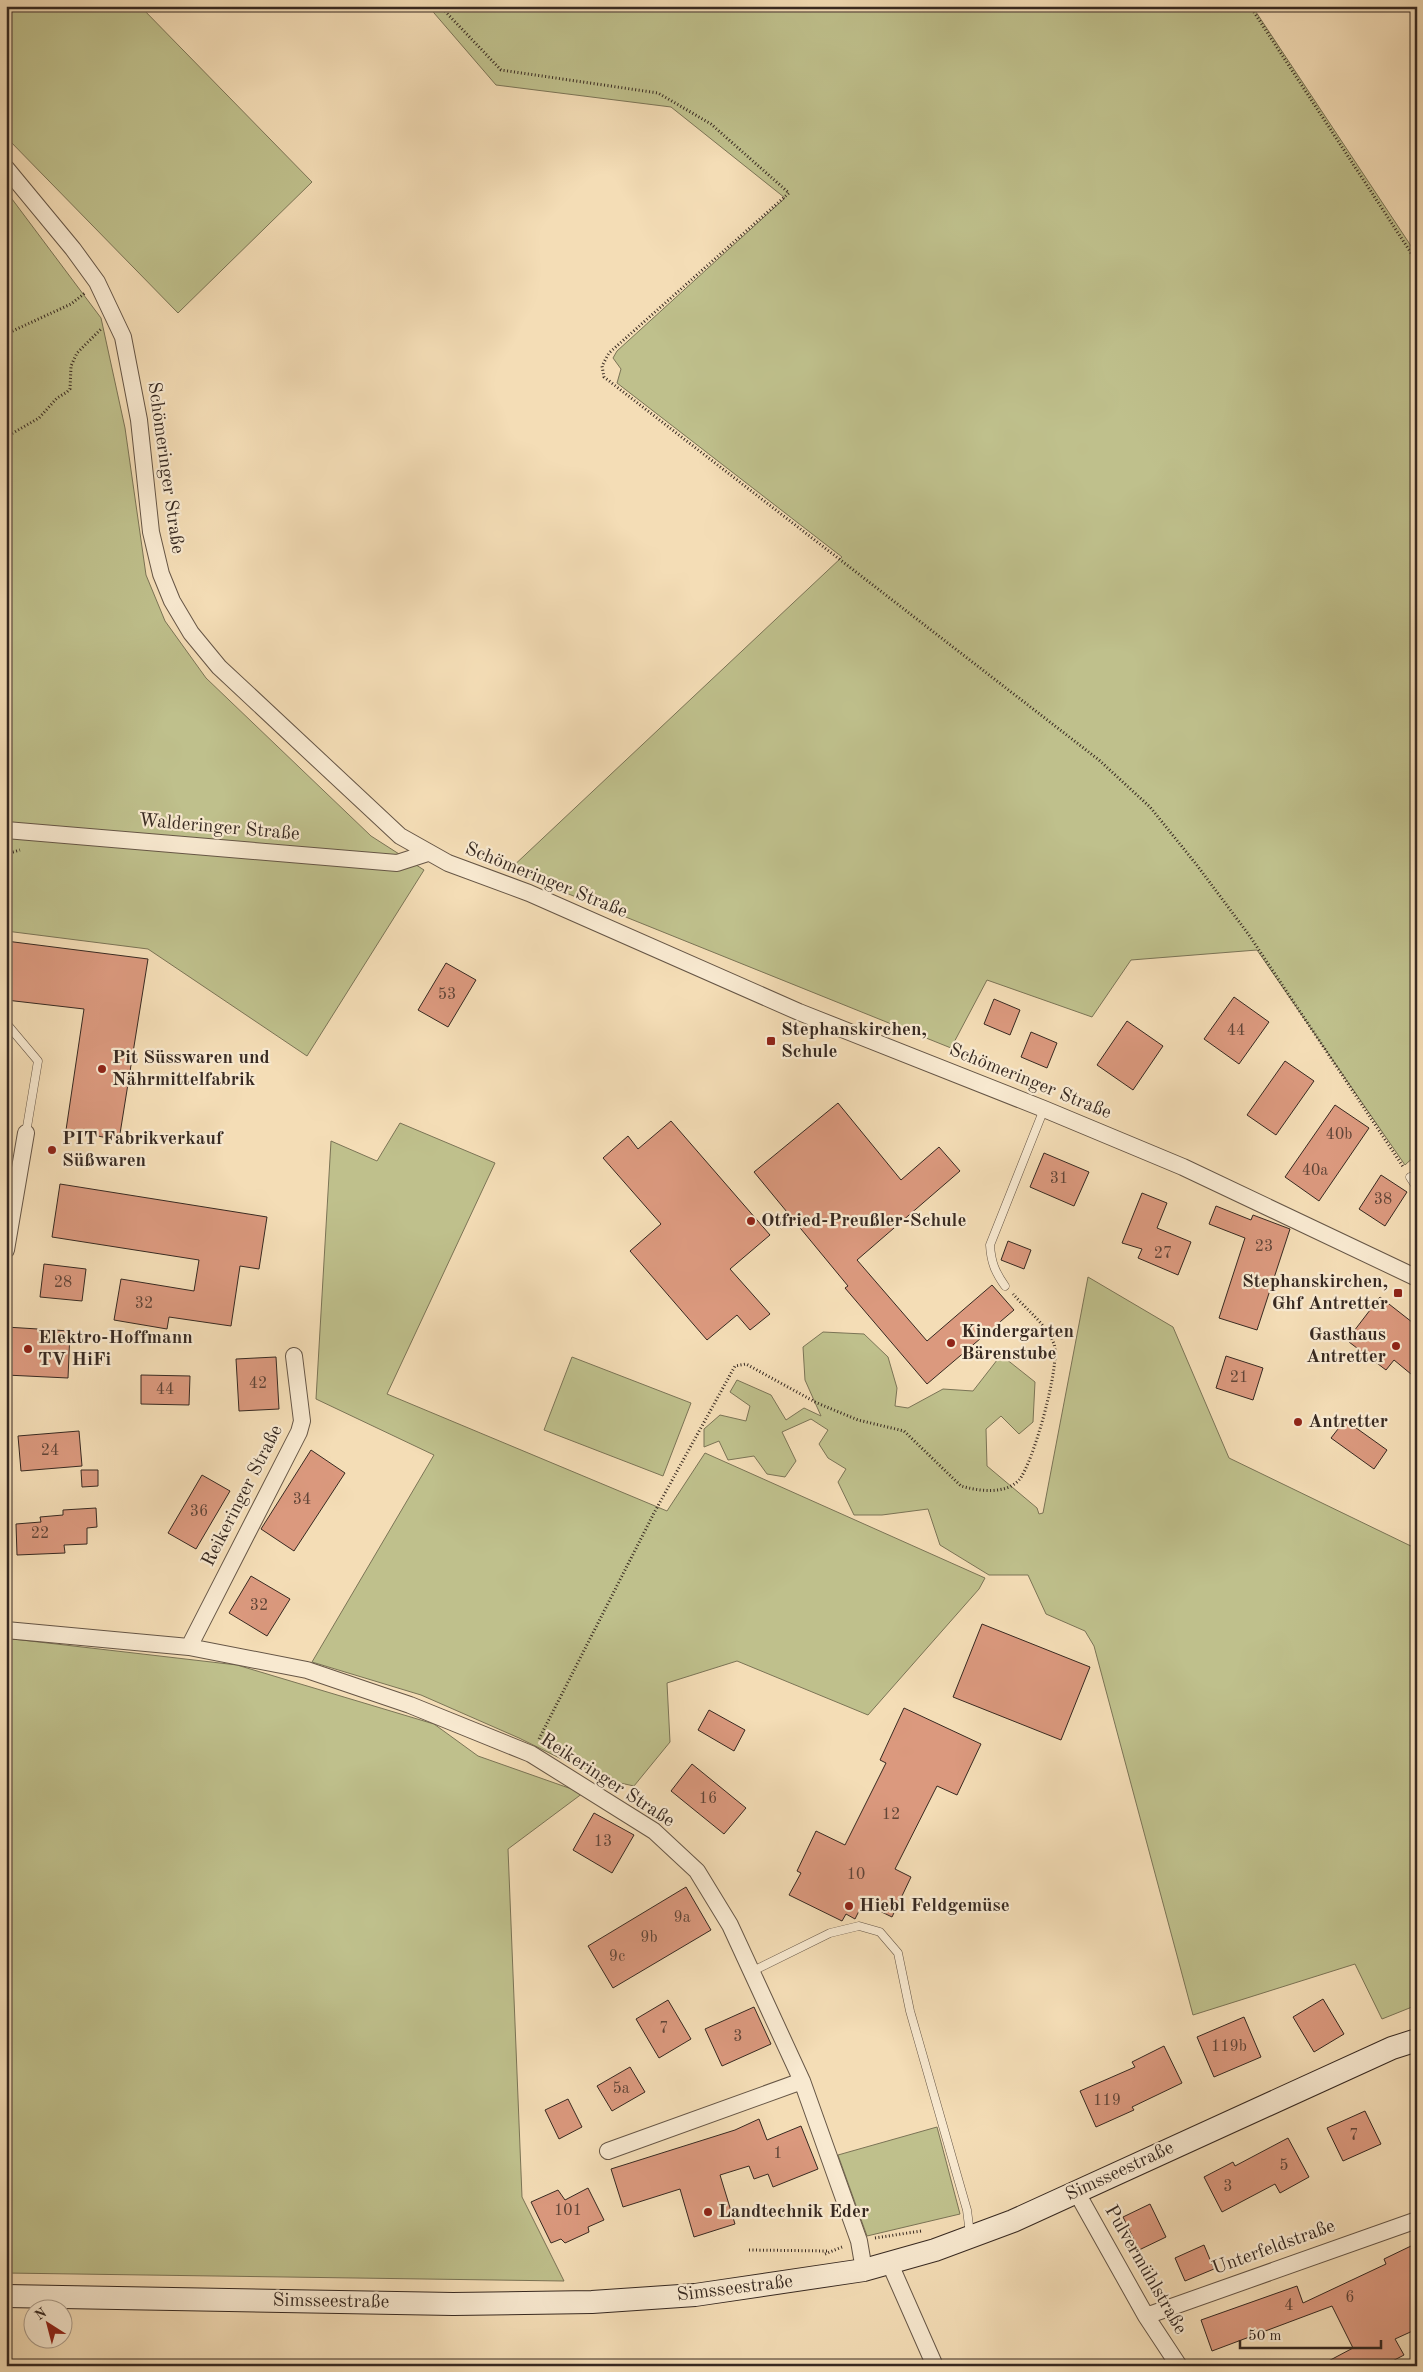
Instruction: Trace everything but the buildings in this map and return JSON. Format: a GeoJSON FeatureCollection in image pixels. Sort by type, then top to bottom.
{"type":"FeatureCollection","features":[{"type":"Feature","properties":{"kind":"main road","name":"Simsseestraße"},"geometry":{"type":"LineString","coordinates":[[6,2296],[453,2304],[592,2302],[695,2295],[864,2270],[890,2264],[971,2237],[1077,2193],[1227,2122],[1392,2048],[1417,2040]]}},
{"type":"Feature","properties":{"kind":"street","name":"Schömeringer Straße"},"geometry":{"type":"LineString","coordinates":[[6,168],[74,250],[97,282],[124,337],[130,365],[151,532],[161,574],[172,601],[190,633],[219,667],[400,836],[428,854],[529,893],[799,1012],[1044,1109],[1182,1167],[1417,1278]]}},
{"type":"Feature","properties":{"kind":"street","name":"Walderinger Straße"},"geometry":{"type":"LineString","coordinates":[[6,830],[397,863],[428,854]]}},
{"type":"Feature","properties":{"kind":"street"},"geometry":{"type":"LineString","coordinates":[[6,1247],[26,1133]]}},
{"type":"Feature","properties":{"kind":"street","name":"Reikeringer Straße"},"geometry":{"type":"LineString","coordinates":[[189,1647],[299,1432],[302,1421],[294,1356]]}},
{"type":"Feature","properties":{"kind":"street","name":"Reikeringer Straße"},"geometry":{"type":"LineString","coordinates":[[6,1630],[189,1647],[307,1670],[419,1708],[531,1754],[654,1831],[697,1871],[730,1925],[802,2081],[859,2241],[864,2270]]}},
{"type":"Feature","properties":{"kind":"street"},"geometry":{"type":"LineString","coordinates":[[608,2151],[802,2081]]}},
{"type":"Feature","properties":{"kind":"street","name":"Pulvermühlstraße"},"geometry":{"type":"LineString","coordinates":[[1077,2193],[1146,2316],[1179,2366]]}},
{"type":"Feature","properties":{"kind":"street","name":"Unterfeldstraße"},"geometry":{"type":"LineString","coordinates":[[1146,2316],[1417,2220]]}},
{"type":"Feature","properties":{"kind":"street"},"geometry":{"type":"LineString","coordinates":[[890,2264],[935,2366]]}},
{"type":"Feature","properties":{"kind":"lane"},"geometry":{"type":"LineString","coordinates":[[6,1023],[38,1062],[26,1133]]}},
{"type":"Feature","properties":{"kind":"lane"},"geometry":{"type":"LineString","coordinates":[[1005,1286],[994,1271],[990,1259],[990,1245],[1044,1109]]}},
{"type":"Feature","properties":{"kind":"lane"},"geometry":{"type":"LineString","coordinates":[[1410,1177],[1417,1188]]}},
{"type":"Feature","properties":{"kind":"lane"},"geometry":{"type":"LineString","coordinates":[[751,1972],[830,1933],[859,1926],[880,1932],[898,1953],[910,2011],[967,2210],[971,2237]]}},
{"type":"Feature","properties":{"kind":"path"},"geometry":{"type":"LineString","coordinates":[[440,6],[501,70],[658,93],[711,124],[789,193],[609,353],[602,366],[604,377],[1099,760],[1150,806],[1248,935],[1410,1177]]}},
{"type":"Feature","properties":{"kind":"path"},"geometry":{"type":"LineString","coordinates":[[1250,6],[1417,262]]}},
{"type":"Feature","properties":{"kind":"path"},"geometry":{"type":"LineString","coordinates":[[6,334],[71,304],[97,282]]}},
{"type":"Feature","properties":{"kind":"path"},"geometry":{"type":"LineString","coordinates":[[6,437],[39,418],[56,398],[70,389],[71,366],[77,353],[99,332],[104,321],[115,316]]}},
{"type":"Feature","properties":{"kind":"path"},"geometry":{"type":"LineString","coordinates":[[531,1754],[654,1513],[734,1366],[746,1364],[817,1403],[858,1420],[904,1432],[961,1486],[973,1490],[1002,1489],[1020,1479],[1042,1423],[1056,1355],[1048,1332],[1005,1286]]}},
{"type":"Feature","properties":{"kind":"path"},"geometry":{"type":"LineString","coordinates":[[824,2255],[859,2241],[926,2230]]}},
{"type":"Feature","properties":{"kind":"path"},"geometry":{"type":"LineString","coordinates":[[749,2250],[832,2251]]}},
{"type":"Feature","properties":{"kind":"green space"},"geometry":{"type":"Polygon","coordinates":[[[6,6],[140,6],[312,182],[178,313],[6,137],[6,6]]]}},
{"type":"Feature","properties":{"kind":"green space"},"geometry":{"type":"Polygon","coordinates":[[[428,6],[1252,6],[1417,255],[1417,743],[1411,752],[1417,759],[1417,1154],[1405,1165],[1257,950],[1131,960],[1092,1017],[987,980],[951,1048],[509,870],[842,557],[617,383],[621,369],[613,358],[617,351],[785,198],[671,107],[496,85],[428,6]]]}},
{"type":"Feature","properties":{"kind":"green space"},"geometry":{"type":"Polygon","coordinates":[[[6,191],[101,318],[125,428],[146,575],[165,621],[206,678],[371,836],[424,870],[307,1056],[148,949],[6,931],[6,191]]]}},
{"type":"Feature","properties":{"kind":"green space"},"geometry":{"type":"Polygon","coordinates":[[[400,1123],[495,1163],[387,1394],[667,1511],[705,1453],[985,1578],[979,1589],[868,1715],[737,1661],[667,1683],[670,1742],[634,1786],[602,1779],[519,1738],[421,1695],[312,1662],[434,1455],[316,1399],[331,1141],[377,1161],[400,1123]]]}},
{"type":"Feature","properties":{"kind":"green space"},"geometry":{"type":"Polygon","coordinates":[[[1088,1277],[1173,1327],[1229,1458],[1415,1548],[1417,1553],[1417,2005],[1382,2019],[1355,1964],[1193,2015],[1094,1646],[1085,1631],[1046,1614],[1028,1575],[989,1575],[940,1545],[928,1509],[882,1515],[854,1515],[838,1482],[846,1469],[828,1458],[819,1444],[828,1430],[811,1419],[782,1432],[796,1461],[785,1477],[767,1474],[754,1456],[728,1460],[719,1441],[704,1447],[704,1429],[720,1415],[746,1421],[750,1406],[730,1392],[737,1380],[771,1395],[786,1420],[804,1408],[821,1416],[805,1380],[803,1347],[823,1332],[864,1334],[888,1357],[897,1388],[895,1406],[908,1408],[943,1389],[973,1391],[1001,1355],[1035,1382],[1033,1422],[1019,1434],[1001,1416],[986,1429],[987,1466],[1037,1508],[1039,1514],[1043,1513],[1088,1277]]]}},
{"type":"Feature","properties":{"kind":"green space"},"geometry":{"type":"Polygon","coordinates":[[[572,1357],[691,1403],[663,1476],[544,1430],[572,1357]]]}},
{"type":"Feature","properties":{"kind":"green space"},"geometry":{"type":"Polygon","coordinates":[[[13,1639],[237,1665],[434,1724],[478,1756],[583,1793],[508,1849],[522,2197],[564,2281],[6,2273],[6,1640],[13,1639]]]}},
{"type":"Feature","properties":{"kind":"green space"},"geometry":{"type":"Polygon","coordinates":[[[937,2127],[960,2214],[867,2236],[838,2155],[937,2127]]]}},
{"type":"Feature","properties":{"kind":"place","name":"Stephanskirchen, Schule"},"geometry":{"type":"Point","coordinates":[771,1041]}},
{"type":"Feature","properties":{"kind":"place","name":"Pit Süsswaren und Nährmittelfabrik"},"geometry":{"type":"Point","coordinates":[102,1069]}},
{"type":"Feature","properties":{"kind":"place","name":"PIT Fabrikverkauf Süßwaren"},"geometry":{"type":"Point","coordinates":[52,1150]}},
{"type":"Feature","properties":{"kind":"place","name":"Otfried-Preußler-Schule"},"geometry":{"type":"Point","coordinates":[751,1221]}},
{"type":"Feature","properties":{"kind":"place","name":"Stephanskirchen, Ghf Antretter"},"geometry":{"type":"Point","coordinates":[1398,1293]}},
{"type":"Feature","properties":{"kind":"place","name":"Kindergarten Bärenstube"},"geometry":{"type":"Point","coordinates":[951,1343]}},
{"type":"Feature","properties":{"kind":"place","name":"Gasthaus Antretter"},"geometry":{"type":"Point","coordinates":[1396,1346]}},
{"type":"Feature","properties":{"kind":"place","name":"Elektro-Hoffmann TV HiFi"},"geometry":{"type":"Point","coordinates":[28,1349]}},
{"type":"Feature","properties":{"kind":"place","name":"Antretter"},"geometry":{"type":"Point","coordinates":[1298,1422]}},
{"type":"Feature","properties":{"kind":"place","name":"Hiebl Feldgemüse"},"geometry":{"type":"Point","coordinates":[849,1906]}},
{"type":"Feature","properties":{"kind":"place","name":"Landtechnik Eder"},"geometry":{"type":"Point","coordinates":[708,2212]}}]}
